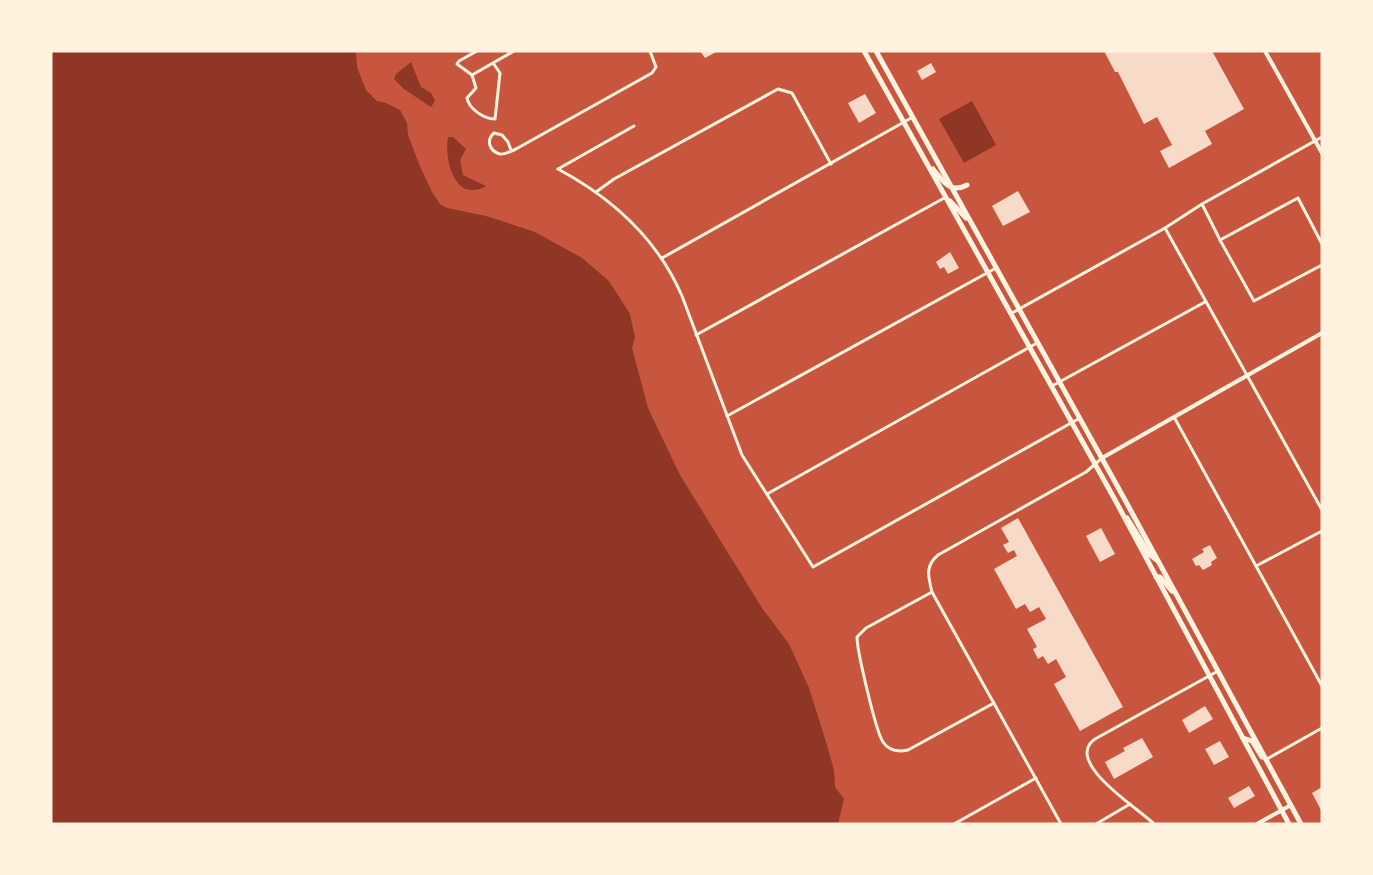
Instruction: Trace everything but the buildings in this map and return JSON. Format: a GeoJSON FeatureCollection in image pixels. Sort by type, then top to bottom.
{"type":"FeatureCollection","features":[{"type":"Feature","properties":{"kind":"main road"},"geometry":{"type":"LineString","coordinates":[[864,51],[1095,464],[1289,824]]}},
{"type":"Feature","properties":{"kind":"main road"},"geometry":{"type":"LineString","coordinates":[[876,51],[1102,458],[1301,824]]}},
{"type":"Feature","properties":{"kind":"main road"},"geometry":{"type":"LineString","coordinates":[[926,161],[945,185],[952,188],[962,188],[967,185]]}},
{"type":"Feature","properties":{"kind":"main road"},"geometry":{"type":"LineString","coordinates":[[945,197],[972,223]]}},
{"type":"Feature","properties":{"kind":"main road"},"geometry":{"type":"LineString","coordinates":[[1121,512],[1133,525],[1150,555],[1159,562]]}},
{"type":"Feature","properties":{"kind":"main road"},"geometry":{"type":"LineString","coordinates":[[1156,577],[1164,580],[1179,599]]}},
{"type":"Feature","properties":{"kind":"main road"},"geometry":{"type":"LineString","coordinates":[[1243,738],[1251,741],[1261,755],[1267,759]]}},
{"type":"Feature","properties":{"kind":"street"},"geometry":{"type":"LineString","coordinates":[[477,51],[457,64],[472,75],[476,87],[466,98],[468,103],[480,115],[489,119],[495,119],[500,73],[493,63]]}},
{"type":"Feature","properties":{"kind":"street"},"geometry":{"type":"LineString","coordinates":[[472,75],[514,51]]}},
{"type":"Feature","properties":{"kind":"street"},"geometry":{"type":"LineString","coordinates":[[511,150],[502,135],[494,133],[488,139],[490,146],[496,152],[505,154],[652,73],[656,66],[650,51]]}},
{"type":"Feature","properties":{"kind":"street"},"geometry":{"type":"LineString","coordinates":[[1266,51],[1322,153]]}},
{"type":"Feature","properties":{"kind":"street"},"geometry":{"type":"LineString","coordinates":[[596,192],[614,179],[778,89],[792,93],[831,164]]}},
{"type":"Feature","properties":{"kind":"street"},"geometry":{"type":"LineString","coordinates":[[662,258],[913,117]]}},
{"type":"Feature","properties":{"kind":"street"},"geometry":{"type":"LineString","coordinates":[[634,126],[558,169],[615,206],[638,228],[662,258],[675,280],[742,455],[813,567],[1080,418]]}},
{"type":"Feature","properties":{"kind":"street"},"geometry":{"type":"LineString","coordinates":[[1011,314],[1322,137]]}},
{"type":"Feature","properties":{"kind":"street"},"geometry":{"type":"LineString","coordinates":[[696,335],[945,197]]}},
{"type":"Feature","properties":{"kind":"street"},"geometry":{"type":"LineString","coordinates":[[1220,240],[1298,198],[1322,244]]}},
{"type":"Feature","properties":{"kind":"street"},"geometry":{"type":"LineString","coordinates":[[1202,204],[1254,302],[1322,265]]}},
{"type":"Feature","properties":{"kind":"street"},"geometry":{"type":"LineString","coordinates":[[1165,228],[1322,510]]}},
{"type":"Feature","properties":{"kind":"street"},"geometry":{"type":"LineString","coordinates":[[727,416],[997,268]]}},
{"type":"Feature","properties":{"kind":"street"},"geometry":{"type":"LineString","coordinates":[[1051,387],[1205,302]]}},
{"type":"Feature","properties":{"kind":"street"},"geometry":{"type":"LineString","coordinates":[[1061,824],[932,591],[927,573],[931,561],[1086,472],[1102,458],[1173,416],[1322,333]]}},
{"type":"Feature","properties":{"kind":"street"},"geometry":{"type":"LineString","coordinates":[[766,494],[1038,343]]}},
{"type":"Feature","properties":{"kind":"street"},"geometry":{"type":"LineString","coordinates":[[1173,416],[1322,686]]}},
{"type":"Feature","properties":{"kind":"street"},"geometry":{"type":"LineString","coordinates":[[1256,566],[1322,531]]}},
{"type":"Feature","properties":{"kind":"street"},"geometry":{"type":"LineString","coordinates":[[932,591],[866,628],[857,637],[883,742],[894,751],[908,750],[994,704]]}},
{"type":"Feature","properties":{"kind":"street"},"geometry":{"type":"LineString","coordinates":[[1154,824],[1112,790],[1096,772],[1088,755],[1091,742],[1219,671]]}},
{"type":"Feature","properties":{"kind":"street"},"geometry":{"type":"LineString","coordinates":[[1267,759],[1322,728]]}},
{"type":"Feature","properties":{"kind":"street"},"geometry":{"type":"LineString","coordinates":[[954,824],[1036,778]]}},
{"type":"Feature","properties":{"kind":"street"},"geometry":{"type":"LineString","coordinates":[[1096,824],[1130,804]]}},
{"type":"Feature","properties":{"kind":"street"},"geometry":{"type":"LineString","coordinates":[[1257,824],[1291,806]]}},
{"type":"Feature","properties":{"kind":"shaded area"},"geometry":{"type":"Polygon","coordinates":[[[51,51],[356,51],[357,67],[366,90],[377,101],[400,110],[407,123],[408,135],[419,164],[440,204],[447,208],[486,216],[535,232],[582,258],[609,281],[630,314],[635,338],[632,348],[648,408],[680,475],[762,608],[789,644],[809,688],[834,770],[835,787],[844,799],[838,824],[51,824],[51,51]]]}},
{"type":"Feature","properties":{"kind":"shaded area"},"geometry":{"type":"Polygon","coordinates":[[[411,62],[421,87],[431,93],[435,101],[431,107],[404,89],[394,79],[396,74],[411,62]]]}},
{"type":"Feature","properties":{"kind":"shaded area"},"geometry":{"type":"Polygon","coordinates":[[[972,101],[996,145],[964,163],[939,119],[972,101]]]}},
{"type":"Feature","properties":{"kind":"shaded area"},"geometry":{"type":"Polygon","coordinates":[[[448,137],[453,137],[466,149],[460,160],[463,175],[486,186],[475,190],[466,189],[459,184],[450,167],[448,137]]]}}]}
